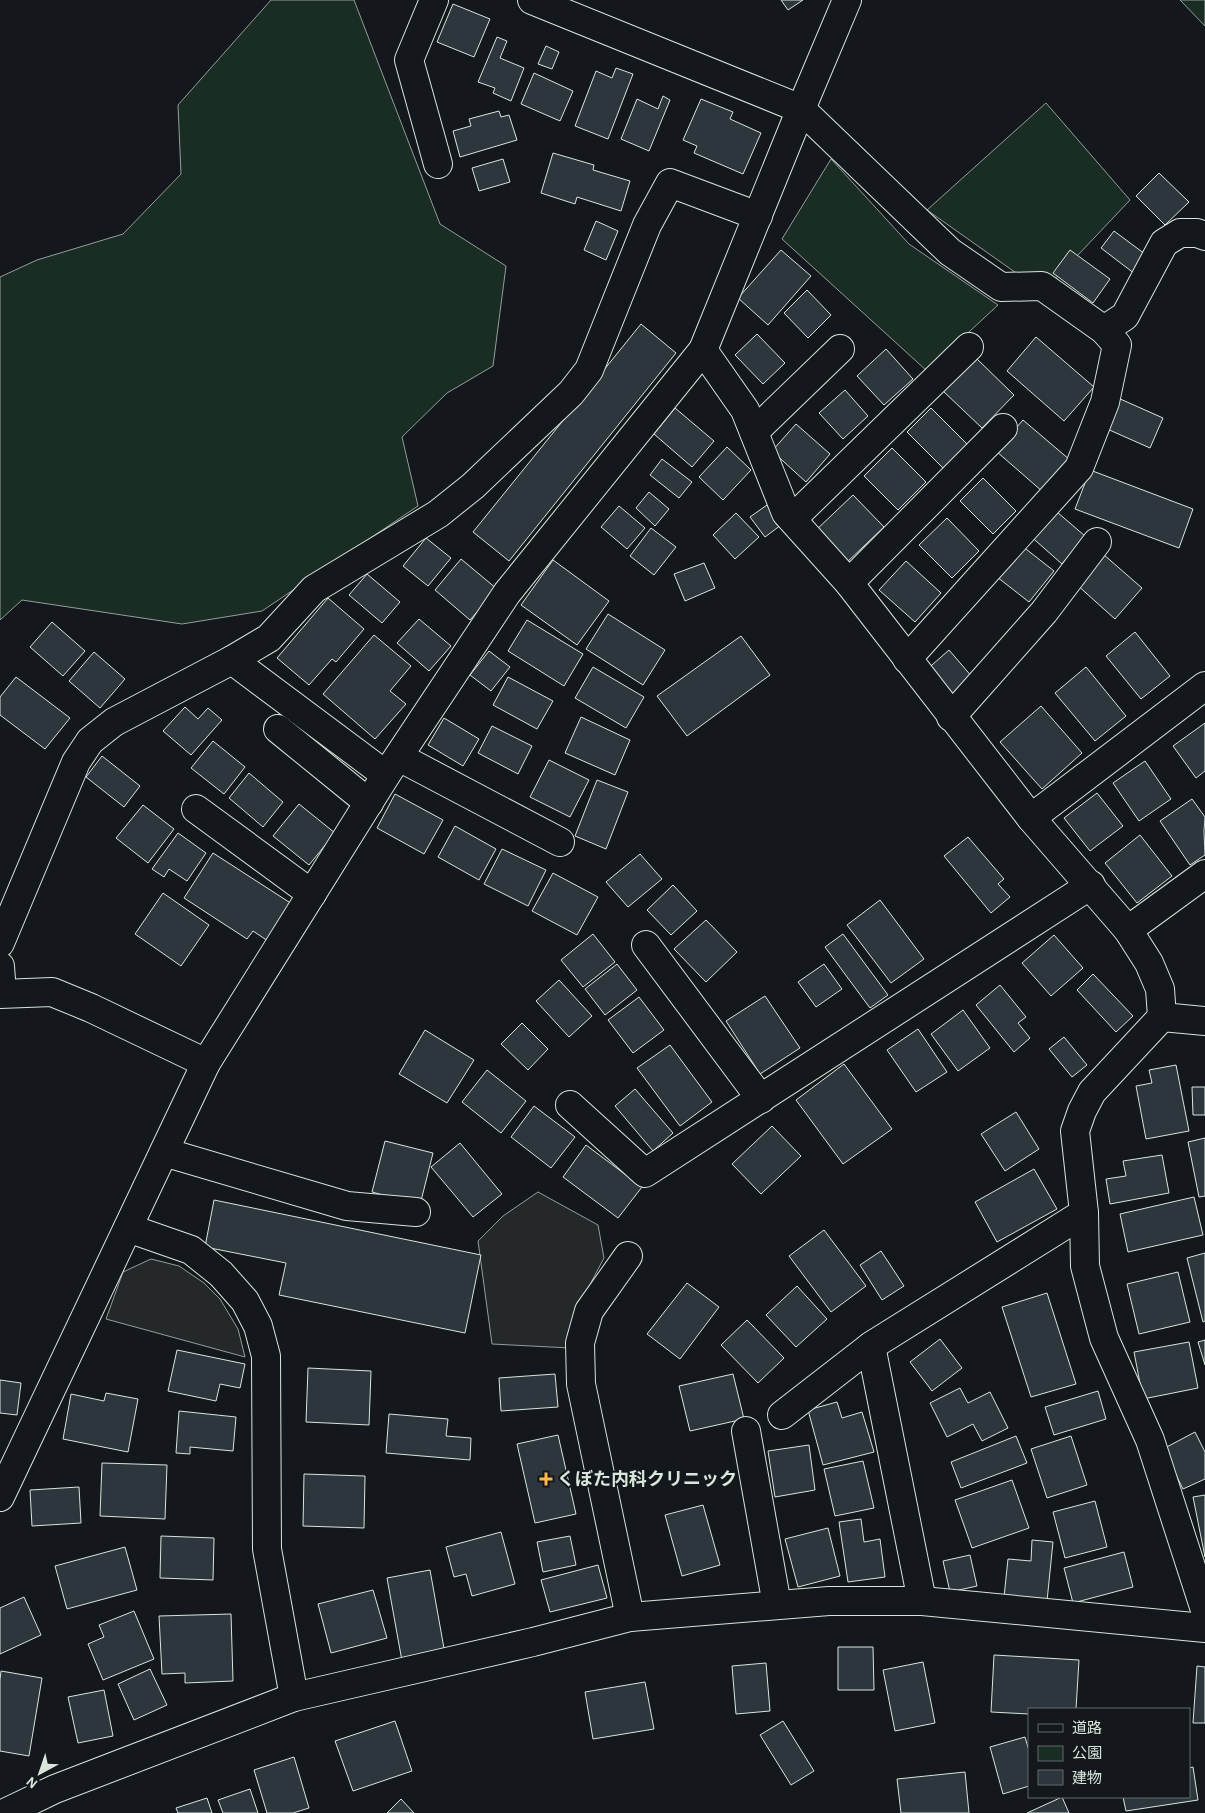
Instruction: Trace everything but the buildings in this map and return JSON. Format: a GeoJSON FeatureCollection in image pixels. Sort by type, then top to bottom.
{"type":"FeatureCollection","features":[{"type":"Feature","properties":{"kind":"street"},"geometry":{"type":"LineString","coordinates":[[434,0],[409,60],[438,164]]}},
{"type":"Feature","properties":{"kind":"street"},"geometry":{"type":"LineString","coordinates":[[532,0],[801,109],[950,252],[1001,287],[1042,286],[1104,330],[1117,344],[1105,402],[1079,468],[907,659]]}},
{"type":"Feature","properties":{"kind":"street"},"geometry":{"type":"LineString","coordinates":[[0,1497],[206,1063],[392,766],[507,593],[703,350],[847,0]]}},
{"type":"Feature","properties":{"kind":"street"},"geometry":{"type":"LineString","coordinates":[[0,943],[76,762],[90,741],[114,722],[232,660],[269,638],[314,589],[438,514],[473,486],[571,393],[589,370],[647,225],[670,183],[758,216]]}},
{"type":"Feature","properties":{"kind":"street"},"geometry":{"type":"LineString","coordinates":[[1104,330],[1125,316],[1164,244],[1180,233],[1197,232],[1205,236]]}},
{"type":"Feature","properties":{"kind":"street"},"geometry":{"type":"LineString","coordinates":[[792,519],[969,347]]}},
{"type":"Feature","properties":{"kind":"street"},"geometry":{"type":"LineString","coordinates":[[754,432],[840,349]]}},
{"type":"Feature","properties":{"kind":"street"},"geometry":{"type":"LineString","coordinates":[[703,350],[745,410],[786,513],[849,583],[1031,818],[1128,930],[1149,963],[1160,989],[1162,1017],[1092,1092],[1082,1111],[1075,1131],[1084,1213],[1085,1266],[1104,1338],[1150,1440],[1205,1610]]}},
{"type":"Feature","properties":{"kind":"street"},"geometry":{"type":"LineString","coordinates":[[849,583],[1003,428]]}},
{"type":"Feature","properties":{"kind":"street"},"geometry":{"type":"LineString","coordinates":[[951,717],[1044,612],[1098,542]]}},
{"type":"Feature","properties":{"kind":"street"},"geometry":{"type":"LineString","coordinates":[[232,660],[392,766],[560,842]]}},
{"type":"Feature","properties":{"kind":"street"},"geometry":{"type":"LineString","coordinates":[[1031,818],[1205,686]]}},
{"type":"Feature","properties":{"kind":"street"},"geometry":{"type":"LineString","coordinates":[[278,729],[369,803]]}},
{"type":"Feature","properties":{"kind":"street"},"geometry":{"type":"LineString","coordinates":[[196,809],[312,894]]}},
{"type":"Feature","properties":{"kind":"street"},"geometry":{"type":"LineString","coordinates":[[1128,930],[1205,874]]}},
{"type":"Feature","properties":{"kind":"street"},"geometry":{"type":"LineString","coordinates":[[570,1105],[645,1173],[1090,885]]}},
{"type":"Feature","properties":{"kind":"street"},"geometry":{"type":"LineString","coordinates":[[646,945],[761,1099]]}},
{"type":"Feature","properties":{"kind":"street"},"geometry":{"type":"LineString","coordinates":[[0,966],[1,993],[52,992],[91,1008],[206,1063]]}},
{"type":"Feature","properties":{"kind":"street"},"geometry":{"type":"LineString","coordinates":[[1162,1017],[1205,1021]]}},
{"type":"Feature","properties":{"kind":"street"},"geometry":{"type":"LineString","coordinates":[[164,1152],[347,1206],[416,1212]]}},
{"type":"Feature","properties":{"kind":"street"},"geometry":{"type":"LineString","coordinates":[[782,1414],[871,1346],[1084,1213]]}},
{"type":"Feature","properties":{"kind":"street"},"geometry":{"type":"LineString","coordinates":[[128,1228],[191,1250],[221,1274],[245,1301],[258,1326],[266,1356],[267,1548],[294,1697]]}},
{"type":"Feature","properties":{"kind":"street"},"geometry":{"type":"LineString","coordinates":[[628,1256],[589,1311],[580,1343],[580,1384],[630,1618]]}},
{"type":"Feature","properties":{"kind":"street"},"geometry":{"type":"LineString","coordinates":[[871,1346],[922,1601]]}},
{"type":"Feature","properties":{"kind":"street"},"geometry":{"type":"LineString","coordinates":[[746,1431],[777,1605]]}},
{"type":"Feature","properties":{"kind":"street"},"geometry":{"type":"LineString","coordinates":[[5,1813],[55,1789],[294,1697],[630,1618],[829,1601],[922,1601],[1205,1628]]}},
{"type":"Feature","properties":{"kind":"green space"},"geometry":{"type":"Polygon","coordinates":[[[271,0],[354,0],[440,224],[506,266],[493,366],[447,393],[402,437],[418,506],[262,611],[182,624],[22,600],[0,620],[0,277],[37,260],[123,234],[181,174],[178,105],[271,0]]]}},
{"type":"Feature","properties":{"kind":"green space"},"geometry":{"type":"Polygon","coordinates":[[[1180,0],[1205,0],[1205,26],[1180,0]]]}},
{"type":"Feature","properties":{"kind":"green space"},"geometry":{"type":"Polygon","coordinates":[[[1046,103],[1130,200],[1043,292],[927,210],[1046,103]]]}},
{"type":"Feature","properties":{"kind":"green space"},"geometry":{"type":"Polygon","coordinates":[[[831,159],[909,244],[998,305],[927,371],[782,239],[831,159]]]}},
{"type":"Feature","properties":{"kind":"shaded area"},"geometry":{"type":"Polygon","coordinates":[[[538,1192],[598,1225],[604,1258],[578,1307],[570,1348],[492,1344],[478,1241],[503,1216],[538,1192]]]}},
{"type":"Feature","properties":{"kind":"shaded area"},"geometry":{"type":"Polygon","coordinates":[[[151,1259],[179,1266],[204,1283],[220,1299],[238,1329],[245,1357],[106,1319],[123,1272],[151,1259]]]}},
{"type":"Feature","properties":{"kind":"place","name":"くぼた内科クリニック"},"geometry":{"type":"Point","coordinates":[546,1479]}}]}
